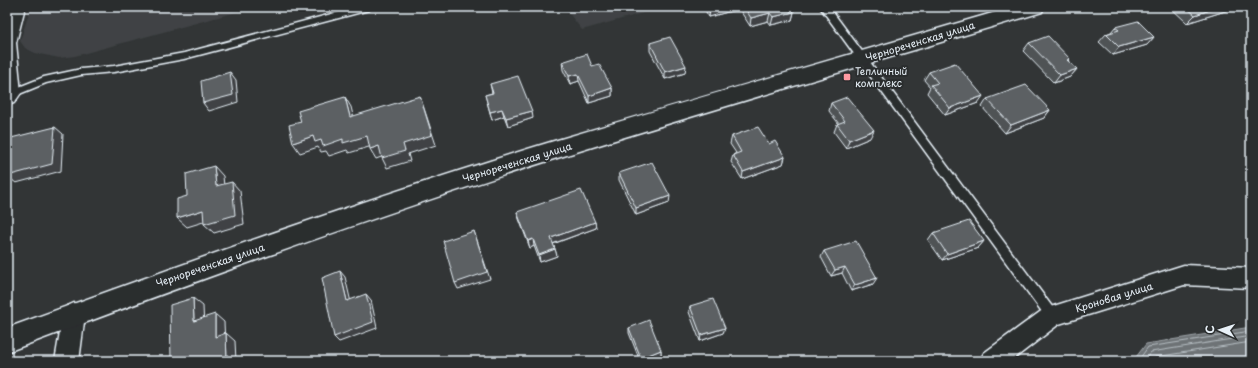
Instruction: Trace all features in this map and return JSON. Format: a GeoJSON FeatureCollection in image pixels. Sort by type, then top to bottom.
{"type":"FeatureCollection","features":[{"type":"Feature","properties":{"kind":"street"},"geometry":{"type":"LineString","coordinates":[[10,96],[7,43],[17,7]]}},
{"type":"Feature","properties":{"kind":"street","name":"Чернореченская улица"},"geometry":{"type":"LineString","coordinates":[[7,340],[74,314],[406,198],[554,150],[1035,7]]}},
{"type":"Feature","properties":{"kind":"street","name":"Кроновая улица"},"geometry":{"type":"LineString","coordinates":[[992,361],[1052,316],[1184,275],[1251,278]]}},
{"type":"Feature","properties":{"kind":"street"},"geometry":{"type":"LineString","coordinates":[[68,361],[74,314]]}},
{"type":"Feature","properties":{"kind":"lane"},"geometry":{"type":"LineString","coordinates":[[10,96],[44,80],[82,72],[114,69],[184,56],[369,7]]}},
{"type":"Feature","properties":{"kind":"lane"},"geometry":{"type":"LineString","coordinates":[[824,7],[860,59],[1052,316]]}},
{"type":"Feature","properties":{"kind":"shaded area"},"geometry":{"type":"Polygon","coordinates":[[[31,7],[255,7],[75,56],[59,58],[35,53],[25,48],[20,41],[31,7]]]}},
{"type":"Feature","properties":{"kind":"shaded area"},"geometry":{"type":"Polygon","coordinates":[[[564,7],[665,7],[582,30],[564,7]]]}},
{"type":"Feature","properties":{"kind":"water"},"geometry":{"type":"Polygon","coordinates":[[[1251,327],[1251,361],[1133,361],[1146,344],[1251,327]]]}},
{"type":"Feature","properties":{"kind":"building"},"geometry":{"type":"Polygon","coordinates":[[[744,7],[791,7],[794,12],[773,17],[770,13],[751,18],[744,7]]]}},
{"type":"Feature","properties":{"kind":"building"},"geometry":{"type":"Polygon","coordinates":[[[1186,7],[1219,7],[1195,15],[1186,7]]]}},
{"type":"Feature","properties":{"kind":"building"},"geometry":{"type":"Polygon","coordinates":[[[1138,21],[1154,37],[1119,47],[1106,34],[1119,30],[1115,27],[1138,21]]]}},
{"type":"Feature","properties":{"kind":"building"},"geometry":{"type":"Polygon","coordinates":[[[1048,36],[1070,59],[1067,60],[1077,69],[1060,75],[1029,43],[1048,36]]]}},
{"type":"Feature","properties":{"kind":"building"},"geometry":{"type":"Polygon","coordinates":[[[670,37],[686,66],[665,72],[650,43],[670,37]]]}},
{"type":"Feature","properties":{"kind":"building"},"geometry":{"type":"Polygon","coordinates":[[[587,54],[592,66],[599,64],[612,88],[589,96],[578,74],[569,76],[562,62],[587,54]]]}},
{"type":"Feature","properties":{"kind":"building"},"geometry":{"type":"Polygon","coordinates":[[[955,63],[983,96],[950,108],[931,85],[938,83],[929,72],[955,63]]]}},
{"type":"Feature","properties":{"kind":"building"},"geometry":{"type":"Polygon","coordinates":[[[230,72],[233,95],[203,103],[201,81],[230,72]]]}},
{"type":"Feature","properties":{"kind":"building"},"geometry":{"type":"Polygon","coordinates":[[[518,76],[532,111],[506,118],[502,109],[490,112],[485,95],[493,93],[490,84],[518,76]]]}},
{"type":"Feature","properties":{"kind":"building"},"geometry":{"type":"Polygon","coordinates":[[[1026,85],[1050,110],[1011,125],[987,99],[1026,85]]]}},
{"type":"Feature","properties":{"kind":"building"},"geometry":{"type":"Polygon","coordinates":[[[420,96],[432,135],[403,144],[405,151],[382,158],[379,146],[370,149],[367,136],[343,143],[343,139],[323,146],[321,140],[315,142],[313,136],[293,143],[289,125],[301,122],[298,111],[345,97],[350,117],[420,96]]]}},
{"type":"Feature","properties":{"kind":"building"},"geometry":{"type":"Polygon","coordinates":[[[847,97],[874,130],[849,140],[837,124],[845,121],[831,103],[847,97]]]}},
{"type":"Feature","properties":{"kind":"building"},"geometry":{"type":"Polygon","coordinates":[[[55,127],[52,164],[7,176],[11,138],[55,127]]]}},
{"type":"Feature","properties":{"kind":"building"},"geometry":{"type":"Polygon","coordinates":[[[758,127],[769,144],[775,141],[785,157],[743,172],[733,155],[741,152],[732,136],[758,127]]]}},
{"type":"Feature","properties":{"kind":"building"},"geometry":{"type":"Polygon","coordinates":[[[652,162],[670,196],[636,208],[619,173],[652,162]]]}},
{"type":"Feature","properties":{"kind":"building"},"geometry":{"type":"Polygon","coordinates":[[[214,166],[216,186],[232,182],[235,215],[204,224],[203,210],[177,218],[177,199],[187,196],[186,174],[214,166]]]}},
{"type":"Feature","properties":{"kind":"building"},"geometry":{"type":"Polygon","coordinates":[[[581,190],[595,222],[551,238],[555,249],[539,255],[533,239],[528,241],[517,212],[581,190]]]}},
{"type":"Feature","properties":{"kind":"building"},"geometry":{"type":"Polygon","coordinates":[[[969,221],[984,241],[947,254],[933,233],[969,221]]]}},
{"type":"Feature","properties":{"kind":"building"},"geometry":{"type":"Polygon","coordinates":[[[474,231],[487,272],[455,283],[443,241],[474,231]]]}},
{"type":"Feature","properties":{"kind":"building"},"geometry":{"type":"Polygon","coordinates":[[[856,241],[877,278],[855,285],[845,267],[835,270],[824,251],[856,241]]]}},
{"type":"Feature","properties":{"kind":"building"},"geometry":{"type":"Polygon","coordinates":[[[340,271],[347,301],[366,294],[373,322],[334,337],[322,278],[340,271]]]}},
{"type":"Feature","properties":{"kind":"building"},"geometry":{"type":"Polygon","coordinates":[[[193,298],[194,321],[215,314],[215,337],[226,333],[227,361],[171,361],[170,305],[193,298]]]}},
{"type":"Feature","properties":{"kind":"building"},"geometry":{"type":"Polygon","coordinates":[[[713,299],[725,328],[701,335],[690,306],[713,299]]]}},
{"type":"Feature","properties":{"kind":"building"},"geometry":{"type":"Polygon","coordinates":[[[649,320],[661,350],[641,358],[629,328],[649,320]]]}},
{"type":"Feature","properties":{"kind":"place","name":"Тепличный комплекс"},"geometry":{"type":"Point","coordinates":[847,77]}}]}
